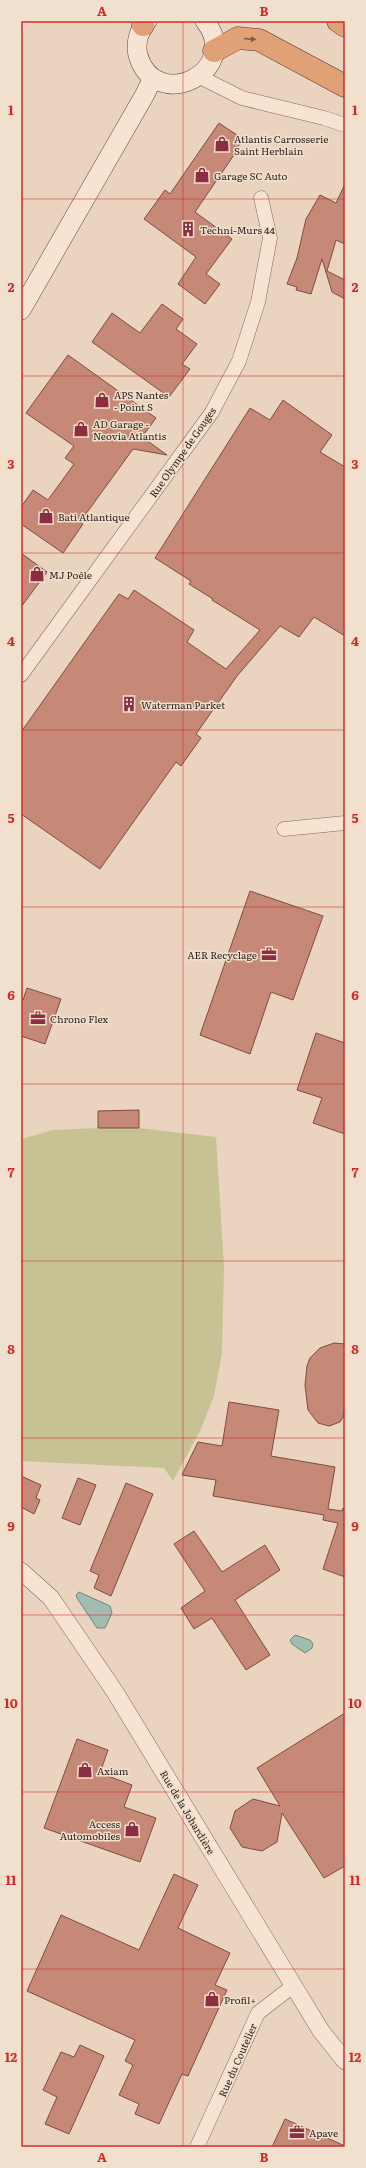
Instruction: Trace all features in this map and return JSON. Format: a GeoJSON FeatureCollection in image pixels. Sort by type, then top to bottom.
{"type":"FeatureCollection","features":[{"type":"Feature","properties":{"kind":"highway"},"geometry":{"type":"LineString","coordinates":[[338,21],[345,26]]}},
{"type":"Feature","properties":{"kind":"highway"},"geometry":{"type":"LineString","coordinates":[[214,51],[238,38],[259,40],[345,86]]}},
{"type":"Feature","properties":{"kind":"main road"},"geometry":{"type":"LineString","coordinates":[[145,22],[137,40],[137,51],[140,61],[153,78],[164,83],[176,85],[189,82],[200,77],[207,69],[214,51],[211,31],[205,21]]}},
{"type":"Feature","properties":{"kind":"main road"},"geometry":{"type":"LineString","coordinates":[[21,310],[153,78]]}},
{"type":"Feature","properties":{"kind":"street"},"geometry":{"type":"LineString","coordinates":[[200,77],[242,98],[324,118],[345,125]]}},
{"type":"Feature","properties":{"kind":"street","name":"Rue Olympe de Gouges"},"geometry":{"type":"LineString","coordinates":[[21,675],[212,412],[239,361],[258,302],[270,238],[261,198]]}},
{"type":"Feature","properties":{"kind":"street"},"geometry":{"type":"LineString","coordinates":[[284,829],[345,822]]}},
{"type":"Feature","properties":{"kind":"street","name":"Rue de la Johardière"},"geometry":{"type":"LineString","coordinates":[[21,1571],[51,1598],[115,1692],[321,2031],[345,2061]]}},
{"type":"Feature","properties":{"kind":"street","name":"Rue du Coutelier"},"geometry":{"type":"LineString","coordinates":[[198,2147],[258,2013],[293,1986]]}},
{"type":"Feature","properties":{"kind":"shaded area"},"geometry":{"type":"Polygon","coordinates":[[[139,1128],[216,1137],[224,1267],[222,1353],[214,1396],[201,1429],[173,1481],[164,1468],[21,1461],[21,1139],[53,1130],[139,1128]]]}},
{"type":"Feature","properties":{"kind":"shaded area"},"geometry":{"type":"Polygon","coordinates":[[[79,1592],[110,1606],[112,1613],[105,1628],[97,1628],[77,1598],[76,1595],[79,1592]]]}},
{"type":"Feature","properties":{"kind":"shaded area"},"geometry":{"type":"Polygon","coordinates":[[[295,1635],[310,1640],[313,1644],[312,1648],[305,1653],[292,1644],[290,1640],[295,1635]]]}},
{"type":"Feature","properties":{"kind":"building"},"geometry":{"type":"Polygon","coordinates":[[[219,123],[243,139],[237,148],[238,149],[195,212],[232,239],[206,274],[220,284],[205,304],[178,284],[196,257],[144,219],[165,190],[170,194],[219,123]]]}},
{"type":"Feature","properties":{"kind":"building"},"geometry":{"type":"Polygon","coordinates":[[[345,184],[345,244],[336,240],[327,271],[345,280],[345,299],[332,292],[322,259],[311,294],[296,290],[297,287],[287,284],[297,258],[306,219],[320,195],[336,203],[345,184]]]}},
{"type":"Feature","properties":{"kind":"building"},"geometry":{"type":"Polygon","coordinates":[[[162,304],[183,319],[176,329],[197,344],[182,364],[190,369],[169,397],[92,342],[112,313],[140,333],[162,304]]]}},
{"type":"Feature","properties":{"kind":"building"},"geometry":{"type":"Polygon","coordinates":[[[68,355],[156,418],[142,437],[167,455],[133,449],[80,522],[83,524],[63,553],[21,524],[21,507],[33,490],[48,500],[74,464],[65,458],[74,446],[26,413],[68,355]]]}},
{"type":"Feature","properties":{"kind":"building"},"geometry":{"type":"Polygon","coordinates":[[[283,400],[332,435],[320,452],[345,467],[345,636],[314,617],[299,637],[280,626],[237,676],[196,734],[201,738],[181,766],[176,762],[100,869],[21,814],[21,732],[119,594],[128,599],[134,590],[194,630],[187,642],[226,669],[260,630],[212,600],[213,599],[189,584],[191,581],[155,558],[250,408],[270,420],[283,400]]]}},
{"type":"Feature","properties":{"kind":"building"},"geometry":{"type":"Polygon","coordinates":[[[21,553],[47,572],[21,607],[21,553]]]}},
{"type":"Feature","properties":{"kind":"building","name":"AER Recyclage"},"geometry":{"type":"Polygon","coordinates":[[[250,891],[323,916],[293,1000],[271,992],[250,1054],[200,1035],[250,891]]]}},
{"type":"Feature","properties":{"kind":"building","name":"Chrono Flex"},"geometry":{"type":"Polygon","coordinates":[[[27,988],[61,999],[45,1044],[21,1036],[21,999],[23,1000],[27,988]]]}},
{"type":"Feature","properties":{"kind":"building"},"geometry":{"type":"Polygon","coordinates":[[[316,1033],[345,1043],[345,1134],[313,1123],[322,1098],[297,1090],[316,1033]]]}},
{"type":"Feature","properties":{"kind":"building"},"geometry":{"type":"Polygon","coordinates":[[[139,1110],[139,1128],[98,1128],[98,1111],[139,1110]]]}},
{"type":"Feature","properties":{"kind":"building"},"geometry":{"type":"Polygon","coordinates":[[[334,1343],[345,1344],[345,1403],[343,1417],[340,1422],[329,1426],[318,1423],[308,1410],[305,1385],[307,1366],[310,1358],[320,1348],[334,1343]]]}},
{"type":"Feature","properties":{"kind":"building"},"geometry":{"type":"Polygon","coordinates":[[[229,1402],[279,1410],[271,1456],[335,1467],[328,1509],[342,1511],[343,1508],[345,1509],[345,1577],[323,1569],[338,1523],[323,1520],[324,1515],[213,1496],[216,1480],[182,1475],[198,1442],[222,1446],[229,1402]]]}},
{"type":"Feature","properties":{"kind":"building"},"geometry":{"type":"Polygon","coordinates":[[[21,1476],[41,1485],[36,1498],[40,1500],[34,1514],[21,1507],[21,1476]]]}},
{"type":"Feature","properties":{"kind":"building"},"geometry":{"type":"Polygon","coordinates":[[[78,1478],[96,1485],[80,1525],[62,1518],[78,1478]]]}},
{"type":"Feature","properties":{"kind":"building"},"geometry":{"type":"Polygon","coordinates":[[[126,1483],[153,1494],[111,1596],[94,1588],[99,1575],[90,1571],[126,1483]]]}},
{"type":"Feature","properties":{"kind":"building"},"geometry":{"type":"Polygon","coordinates":[[[194,1531],[222,1572],[265,1545],[280,1570],[235,1600],[270,1655],[246,1670],[212,1618],[194,1629],[181,1608],[205,1591],[174,1544],[194,1531]]]}},
{"type":"Feature","properties":{"kind":"building"},"geometry":{"type":"Polygon","coordinates":[[[345,1713],[345,1866],[324,1878],[282,1813],[277,1842],[262,1851],[242,1847],[230,1828],[235,1811],[253,1799],[280,1806],[257,1768],[345,1713]]]}},
{"type":"Feature","properties":{"kind":"building"},"geometry":{"type":"Polygon","coordinates":[[[77,1739],[108,1750],[100,1773],[132,1785],[124,1807],[156,1818],[140,1862],[44,1828],[77,1739]]]}},
{"type":"Feature","properties":{"kind":"building"},"geometry":{"type":"Polygon","coordinates":[[[174,1874],[198,1885],[178,1928],[230,1953],[215,1985],[227,1990],[188,2076],[182,2074],[159,2124],[135,2114],[139,2104],[119,2095],[133,2065],[125,2061],[135,2040],[27,1991],[61,1915],[139,1950],[174,1874]]]}},
{"type":"Feature","properties":{"kind":"building"},"geometry":{"type":"Polygon","coordinates":[[[80,2045],[104,2056],[69,2134],[45,2124],[57,2097],[43,2090],[61,2052],[74,2057],[80,2045]]]}},
{"type":"Feature","properties":{"kind":"building","name":"Apave"},"geometry":{"type":"Polygon","coordinates":[[[285,2119],[345,2146],[345,2147],[272,2147],[285,2119]]]}},
{"type":"Feature","properties":{"kind":"place","name":"Atlantis Carrosserie Saint Herblain"},"geometry":{"type":"Point","coordinates":[222,144]}},
{"type":"Feature","properties":{"kind":"place","name":"Garage SC Auto"},"geometry":{"type":"Point","coordinates":[202,175]}},
{"type":"Feature","properties":{"kind":"place","name":"Techni-Murs 44"},"geometry":{"type":"Point","coordinates":[188,229]}},
{"type":"Feature","properties":{"kind":"place","name":"APS Nantes - Point S"},"geometry":{"type":"Point","coordinates":[102,400]}},
{"type":"Feature","properties":{"kind":"place","name":"AD Garage - Neovia Atlantis"},"geometry":{"type":"Point","coordinates":[81,429]}},
{"type":"Feature","properties":{"kind":"place","name":"Bati Atlantique"},"geometry":{"type":"Point","coordinates":[46,516]}},
{"type":"Feature","properties":{"kind":"place","name":"MJ Poêle"},"geometry":{"type":"Point","coordinates":[37,574]}},
{"type":"Feature","properties":{"kind":"place","name":"Waterman Parket"},"geometry":{"type":"Point","coordinates":[129,704]}},
{"type":"Feature","properties":{"kind":"place","name":"AER Recyclage"},"geometry":{"type":"Point","coordinates":[269,954]}},
{"type":"Feature","properties":{"kind":"place","name":"Chrono Flex"},"geometry":{"type":"Point","coordinates":[38,1018]}},
{"type":"Feature","properties":{"kind":"place","name":"Axiam"},"geometry":{"type":"Point","coordinates":[85,1770]}},
{"type":"Feature","properties":{"kind":"place","name":"Access Automobiles"},"geometry":{"type":"Point","coordinates":[132,1829]}},
{"type":"Feature","properties":{"kind":"place","name":"Profil+"},"geometry":{"type":"Point","coordinates":[212,1999]}},
{"type":"Feature","properties":{"kind":"place","name":"Apave"},"geometry":{"type":"Point","coordinates":[297,2132]}}]}
